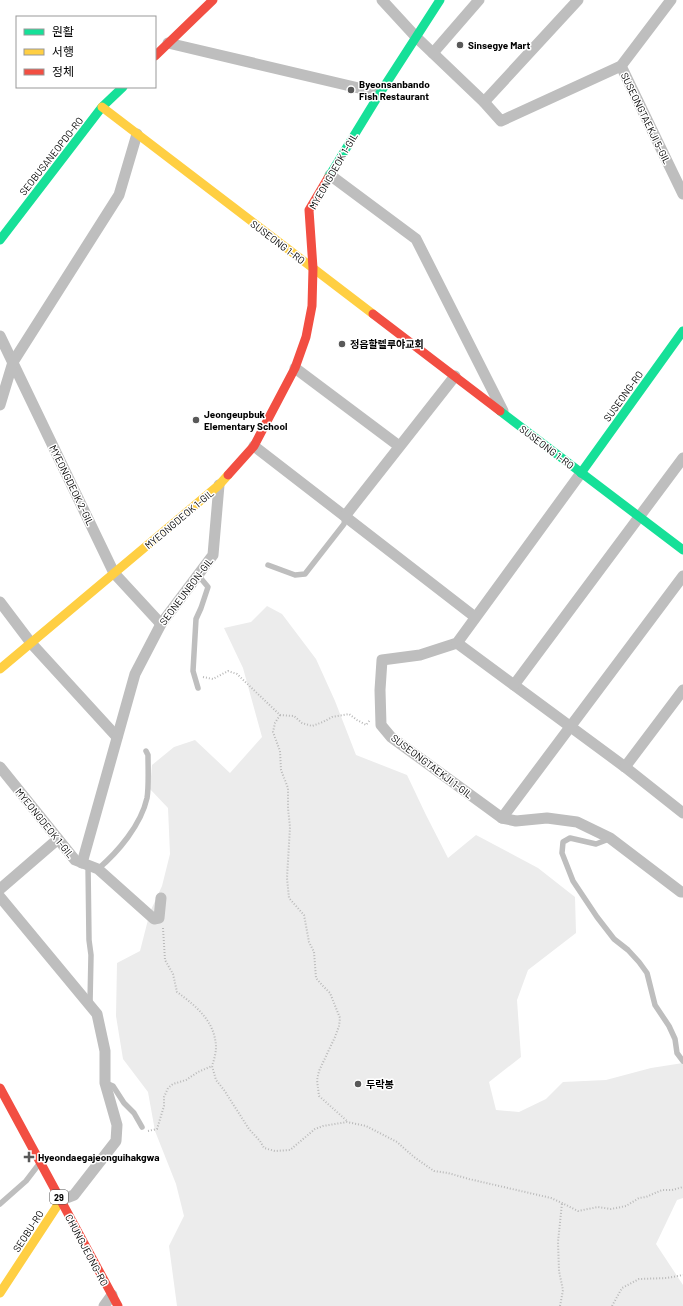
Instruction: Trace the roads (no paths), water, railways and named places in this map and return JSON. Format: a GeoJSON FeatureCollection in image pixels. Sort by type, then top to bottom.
{"type":"FeatureCollection","features":[{"type":"Feature","properties":{"kind":"street"},"geometry":{"type":"LineString","coordinates":[[156,55],[213,0]]}},
{"type":"Feature","properties":{"kind":"street"},"geometry":{"type":"LineString","coordinates":[[382,0],[416,37],[484,102],[501,121],[621,66],[671,0]]}},
{"type":"Feature","properties":{"kind":"street","name":"MYEONGDEOK 1-GIL"},"geometry":{"type":"LineString","coordinates":[[0,669],[219,485],[254,446],[295,368],[306,337],[312,306],[313,268],[309,210],[380,93],[440,0]]}},
{"type":"Feature","properties":{"kind":"street"},"geometry":{"type":"LineString","coordinates":[[433,53],[479,0]]}},
{"type":"Feature","properties":{"kind":"street"},"geometry":{"type":"LineString","coordinates":[[484,102],[578,0]]}},
{"type":"Feature","properties":{"kind":"street"},"geometry":{"type":"LineString","coordinates":[[168,43],[380,93]]}},
{"type":"Feature","properties":{"kind":"street","name":"SUSEONGTAEKJI 5-GIL"},"geometry":{"type":"LineString","coordinates":[[621,66],[680,179],[683,194]]}},
{"type":"Feature","properties":{"kind":"street","name":"SEOBUSANEOPDO-RO"},"geometry":{"type":"LineString","coordinates":[[0,240],[102,107],[122,88]]}},
{"type":"Feature","properties":{"kind":"street","name":"SUSEONG 1-RO"},"geometry":{"type":"LineString","coordinates":[[102,107],[683,550]]}},
{"type":"Feature","properties":{"kind":"street"},"geometry":{"type":"LineString","coordinates":[[0,405],[14,362],[119,195],[137,134]]}},
{"type":"Feature","properties":{"kind":"street"},"geometry":{"type":"LineString","coordinates":[[330,175],[416,239],[504,414]]}},
{"type":"Feature","properties":{"kind":"street","name":"SUSEONG-RO"},"geometry":{"type":"LineString","coordinates":[[581,473],[683,331]]}},
{"type":"Feature","properties":{"kind":"street","name":"MYEONGDEOK 2-GIL"},"geometry":{"type":"LineString","coordinates":[[0,336],[14,362],[114,573],[161,624]]}},
{"type":"Feature","properties":{"kind":"street"},"geometry":{"type":"LineString","coordinates":[[295,368],[399,446]]}},
{"type":"Feature","properties":{"kind":"street"},"geometry":{"type":"LineString","coordinates":[[345,516],[454,376]]}},
{"type":"Feature","properties":{"kind":"street"},"geometry":{"type":"LineString","coordinates":[[254,446],[476,617]]}},
{"type":"Feature","properties":{"kind":"street"},"geometry":{"type":"LineString","coordinates":[[514,685],[683,458]]}},
{"type":"Feature","properties":{"kind":"street"},"geometry":{"type":"LineString","coordinates":[[581,473],[457,643],[682,810]]}},
{"type":"Feature","properties":{"kind":"street","name":"SEONEUNBON-GIL"},"geometry":{"type":"LineString","coordinates":[[89,866],[98,809],[135,674],[161,624],[213,555],[219,485]]}},
{"type":"Feature","properties":{"kind":"street"},"geometry":{"type":"LineString","coordinates":[[502,818],[683,576]]}},
{"type":"Feature","properties":{"kind":"street"},"geometry":{"type":"LineString","coordinates":[[0,602],[31,643],[117,737]]}},
{"type":"Feature","properties":{"kind":"street","name":"SUSEONGTAEKJI 1-GIL"},"geometry":{"type":"LineString","coordinates":[[457,643],[420,655],[382,660],[380,690],[381,725],[391,737],[502,818],[516,821],[547,818],[577,822],[610,838],[683,892]]}},
{"type":"Feature","properties":{"kind":"street"},"geometry":{"type":"LineString","coordinates":[[626,767],[683,690]]}},
{"type":"Feature","properties":{"kind":"street","name":"MYEONGDEOK 1-GIL"},"geometry":{"type":"LineString","coordinates":[[0,768],[75,860],[89,866]]}},
{"type":"Feature","properties":{"kind":"street"},"geometry":{"type":"LineString","coordinates":[[0,889],[58,839]]}},
{"type":"Feature","properties":{"kind":"street"},"geometry":{"type":"LineString","coordinates":[[89,866],[154,919],[159,918],[161,898]]}},
{"type":"Feature","properties":{"kind":"street"},"geometry":{"type":"LineString","coordinates":[[0,897],[97,1014],[104,1051],[105,1083],[117,1125],[116,1141],[74,1195],[61,1200]]}},
{"type":"Feature","properties":{"kind":"street","name":"CHUNGJEONG-RO"},"geometry":{"type":"LineString","coordinates":[[0,1089],[118,1306]]}},
{"type":"Feature","properties":{"kind":"street","name":"SEOBU-RO"},"geometry":{"type":"LineString","coordinates":[[0,1293],[61,1200]]}},
{"type":"Feature","properties":{"kind":"street"},"geometry":{"type":"LineString","coordinates":[[104,1306],[112,1295]]}},
{"type":"Feature","properties":{"kind":"lane"},"geometry":{"type":"LineString","coordinates":[[268,565],[295,575],[304,574],[344,524],[345,516]]}},
{"type":"Feature","properties":{"kind":"lane"},"geometry":{"type":"LineString","coordinates":[[198,575],[208,587],[196,619],[193,671],[198,688]]}},
{"type":"Feature","properties":{"kind":"lane"},"geometry":{"type":"LineString","coordinates":[[89,1005],[91,955],[88,933],[89,866],[118,849],[140,819],[147,798],[148,755],[146,751]]}},
{"type":"Feature","properties":{"kind":"lane"},"geometry":{"type":"LineString","coordinates":[[610,838],[596,844],[570,838],[563,842],[562,853],[572,881],[593,912],[614,939],[628,950],[647,973],[655,1005],[669,1026],[677,1053],[683,1061]]}},
{"type":"Feature","properties":{"kind":"lane"},"geometry":{"type":"LineString","coordinates":[[105,1083],[113,1086],[124,1103],[134,1113],[142,1127]]}},
{"type":"Feature","properties":{"kind":"lane"},"geometry":{"type":"LineString","coordinates":[[0,1204],[26,1181],[40,1162]]}},
{"type":"Feature","properties":{"kind":"place","name":"Sinsegye Mart"},"geometry":{"type":"Point","coordinates":[460,45]}},
{"type":"Feature","properties":{"kind":"place","name":"Byeonsanbando Fish Restaurant"},"geometry":{"type":"Point","coordinates":[351,90]}},
{"type":"Feature","properties":{"kind":"place","name":"정읍할렐루야교회"},"geometry":{"type":"Point","coordinates":[342,344]}},
{"type":"Feature","properties":{"kind":"place","name":"Jeongeupbuk Elementary School"},"geometry":{"type":"Point","coordinates":[196,420]}},
{"type":"Feature","properties":{"kind":"place","name":"두락봉"},"geometry":{"type":"Point","coordinates":[358,1084]}},
{"type":"Feature","properties":{"kind":"place","name":"Hyeondaegajeonguihakgwa"},"geometry":{"type":"Point","coordinates":[29,1157]}}]}
